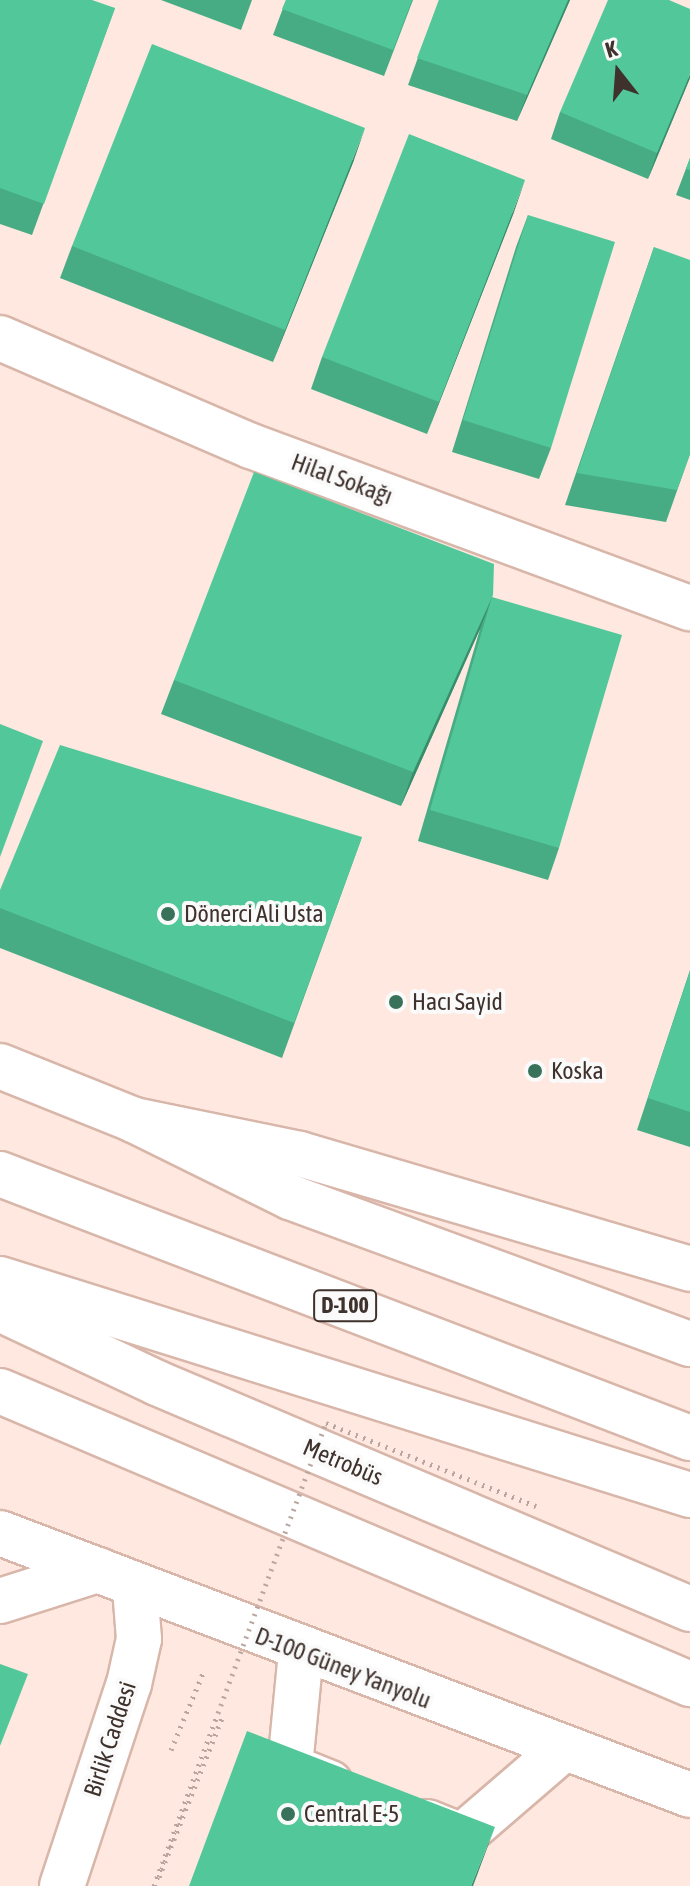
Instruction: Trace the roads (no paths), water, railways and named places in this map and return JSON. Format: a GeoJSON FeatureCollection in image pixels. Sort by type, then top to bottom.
{"type":"FeatureCollection","features":[{"type":"Feature","properties":{"kind":"main road","name":"Hilal Sokağı"},"geometry":{"type":"LineString","coordinates":[[0,338],[251,446],[690,608]]}},
{"type":"Feature","properties":{"kind":"main road"},"geometry":{"type":"LineString","coordinates":[[0,1066],[134,1120],[290,1197],[690,1344]]}},
{"type":"Feature","properties":{"kind":"main road"},"geometry":{"type":"LineString","coordinates":[[134,1120],[300,1154],[690,1269]]}},
{"type":"Feature","properties":{"kind":"main road","name":"D-100"},"geometry":{"type":"LineString","coordinates":[[0,1174],[690,1438]]}},
{"type":"Feature","properties":{"kind":"main road"},"geometry":{"type":"LineString","coordinates":[[0,1279],[690,1495]]}},
{"type":"Feature","properties":{"kind":"main road","name":"Metrobüs"},"geometry":{"type":"LineString","coordinates":[[0,1309],[157,1383],[690,1609]]}},
{"type":"Feature","properties":{"kind":"main road"},"geometry":{"type":"LineString","coordinates":[[0,1391],[690,1684]]}},
{"type":"Feature","properties":{"kind":"main road"},"geometry":{"type":"LineString","coordinates":[[0,1409],[129,1446]]}},
{"type":"Feature","properties":{"kind":"main road","name":"D-100 Güney Yanyolu"},"geometry":{"type":"LineString","coordinates":[[0,1533],[301,1652],[690,1795]]}},
{"type":"Feature","properties":{"kind":"main road"},"geometry":{"type":"LineString","coordinates":[[0,1601],[116,1579]]}},
{"type":"Feature","properties":{"kind":"main road","name":"Birlik Caddesi"},"geometry":{"type":"LineString","coordinates":[[62,1886],[129,1684],[139,1639],[116,1579]]}},
{"type":"Feature","properties":{"kind":"main road"},"geometry":{"type":"LineString","coordinates":[[301,1652],[290,1767],[462,1836],[562,1750]]}},
{"type":"Feature","properties":{"kind":"place","name":"Dönerci Ali Usta"},"geometry":{"type":"Point","coordinates":[168,914]}},
{"type":"Feature","properties":{"kind":"place","name":"Hacı Sayid"},"geometry":{"type":"Point","coordinates":[396,1002]}},
{"type":"Feature","properties":{"kind":"place","name":"Koska"},"geometry":{"type":"Point","coordinates":[535,1071]}},
{"type":"Feature","properties":{"kind":"place","name":"Central E-5"},"geometry":{"type":"Point","coordinates":[288,1814]}}]}
